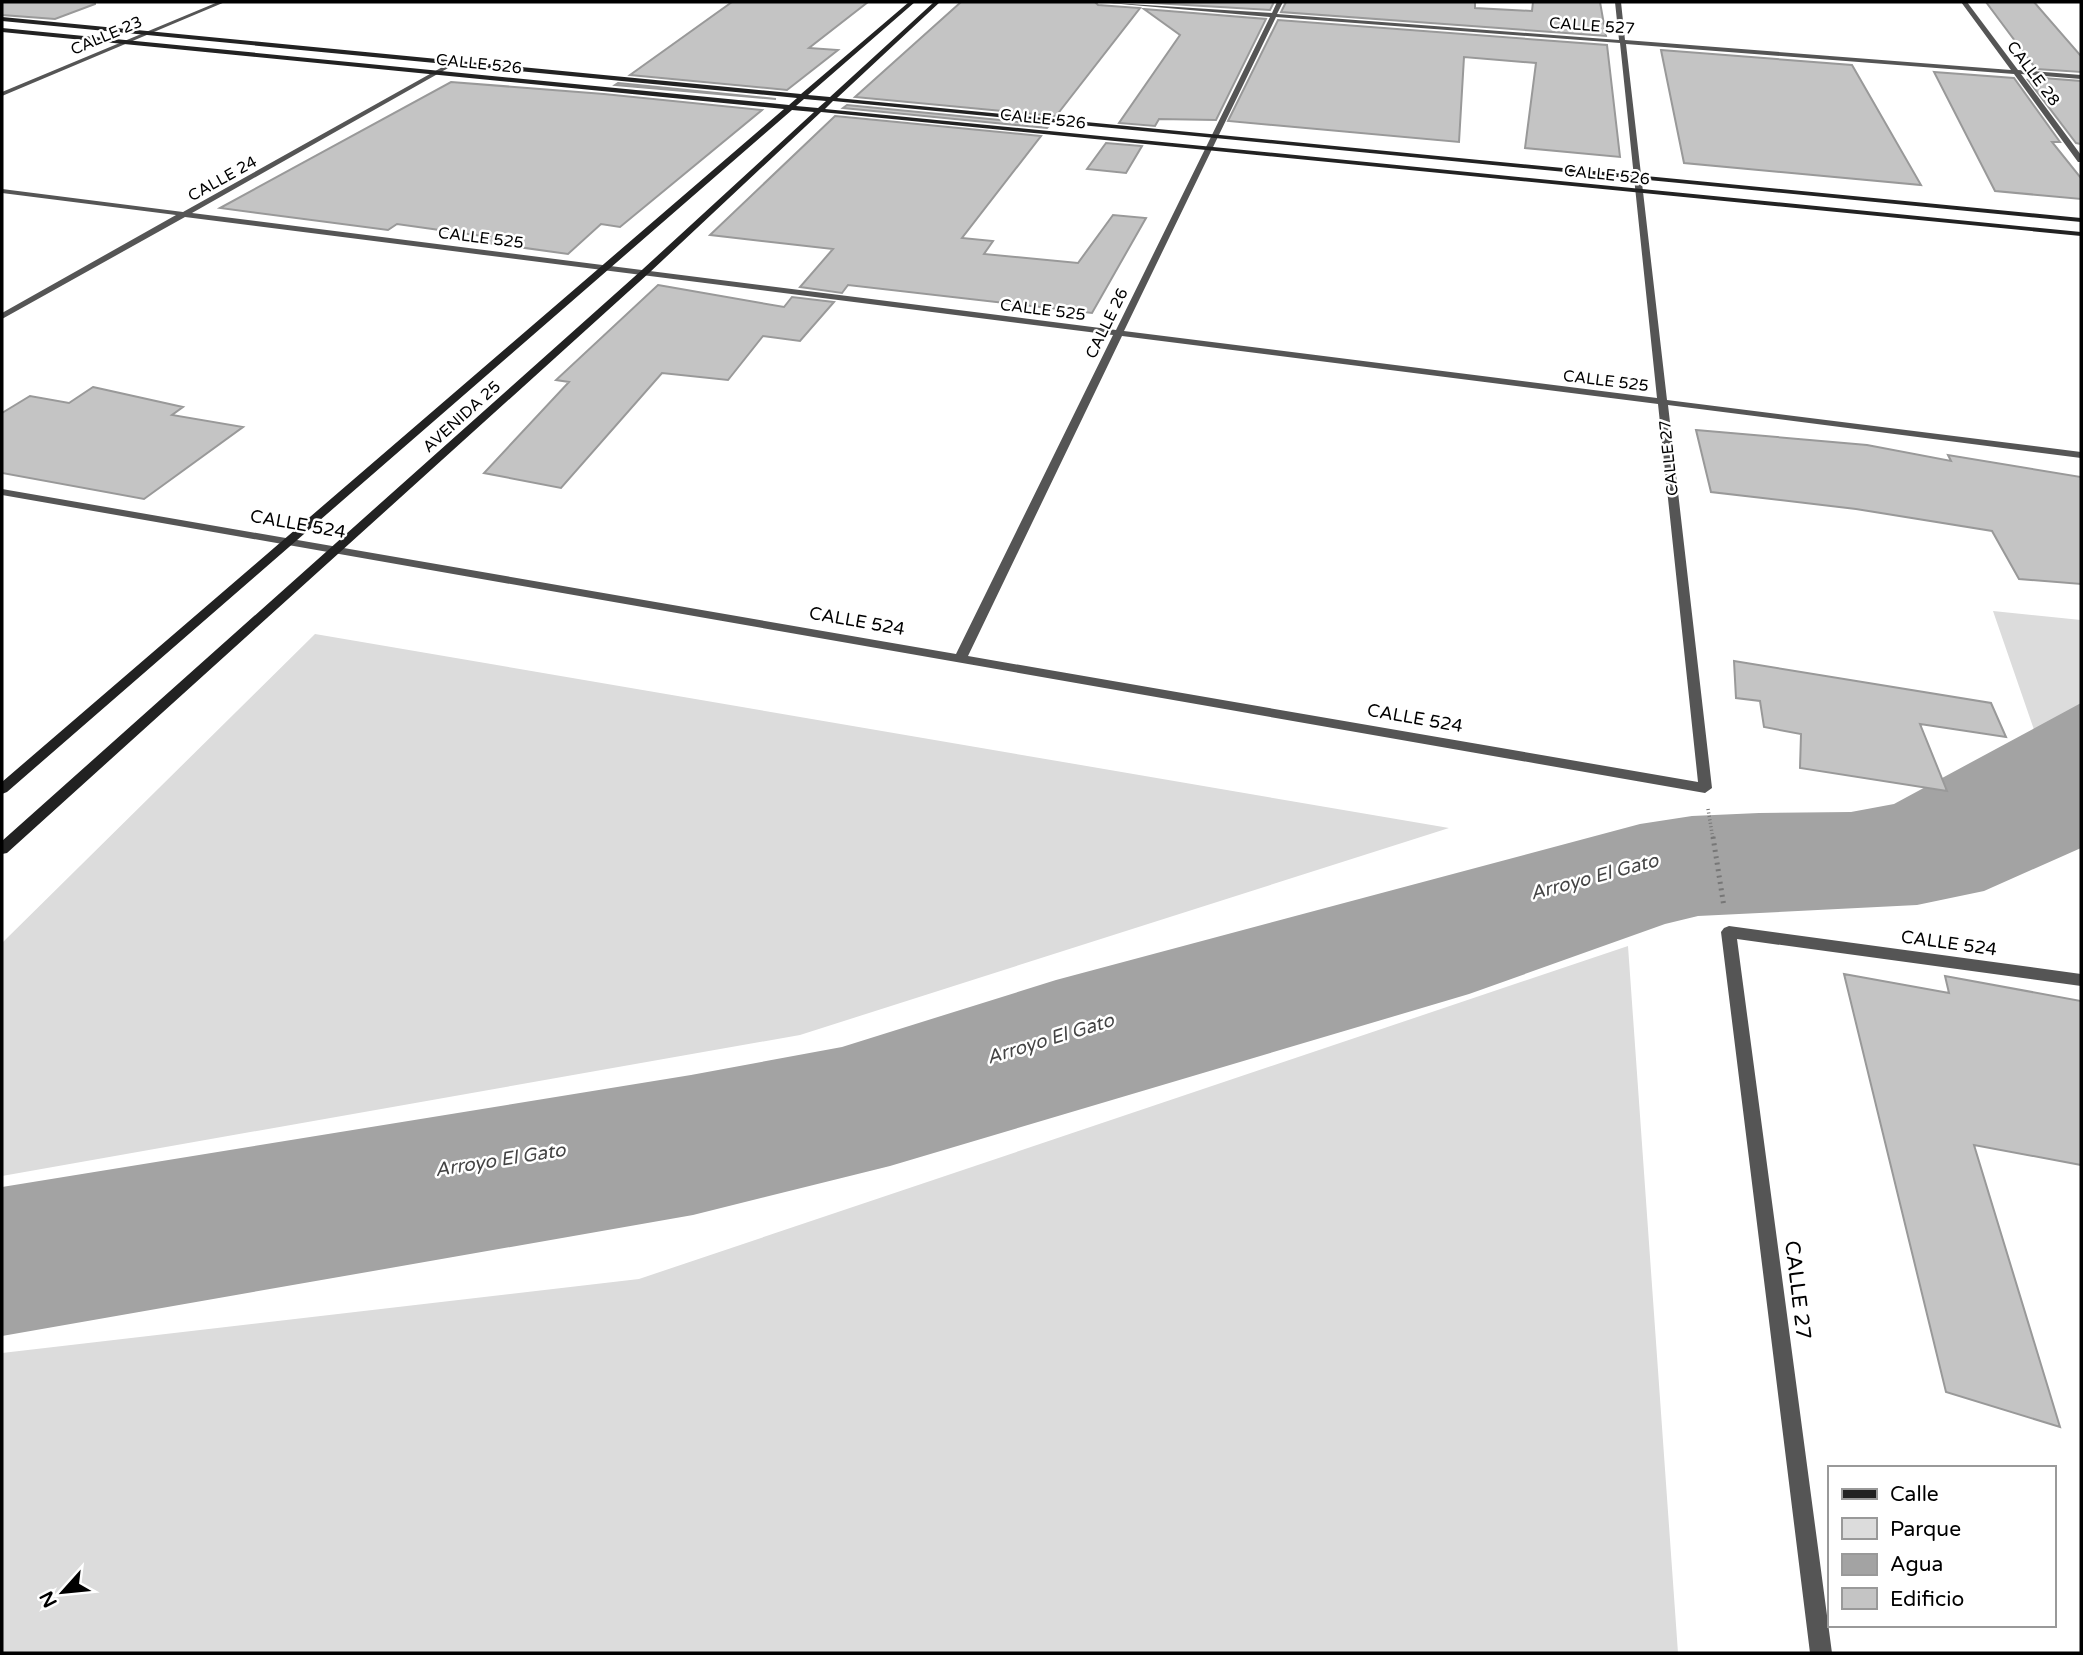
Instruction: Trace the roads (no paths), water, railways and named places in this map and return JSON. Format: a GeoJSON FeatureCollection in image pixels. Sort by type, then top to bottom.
{"type":"FeatureCollection","features":[{"type":"Feature","properties":{"kind":"main road","name":"AVENIDA 25"},"geometry":{"type":"LineString","coordinates":[[2,789],[912,2]]}},
{"type":"Feature","properties":{"kind":"main road","name":"AVENIDA 25"},"geometry":{"type":"LineString","coordinates":[[2,849],[646,271],[937,2]]}},
{"type":"Feature","properties":{"kind":"main road","name":"CALLE 526"},"geometry":{"type":"LineString","coordinates":[[3,19],[2081,220]]}},
{"type":"Feature","properties":{"kind":"main road","name":"CALLE 526"},"geometry":{"type":"LineString","coordinates":[[2,30],[2081,234]]}},
{"type":"Feature","properties":{"kind":"street","name":"CALLE 23"},"geometry":{"type":"LineString","coordinates":[[2,94],[222,2]]}},
{"type":"Feature","properties":{"kind":"street","name":"CALLE 527"},"geometry":{"type":"LineString","coordinates":[[1101,2],[2081,77]]}},
{"type":"Feature","properties":{"kind":"street","name":"CALLE 26"},"geometry":{"type":"LineString","coordinates":[[960,659],[1280,2]]}},
{"type":"Feature","properties":{"kind":"street","name":"CALLE 27"},"geometry":{"type":"LineString","coordinates":[[1618,2],[1705,788]]}},
{"type":"Feature","properties":{"kind":"street","name":"CALLE 28"},"geometry":{"type":"LineString","coordinates":[[1964,2],[2081,160]]}},
{"type":"Feature","properties":{"kind":"street","name":"CALLE 24"},"geometry":{"type":"LineString","coordinates":[[2,316],[455,62]]}},
{"type":"Feature","properties":{"kind":"street","name":"CALLE 525"},"geometry":{"type":"LineString","coordinates":[[2,191],[2081,455]]}},
{"type":"Feature","properties":{"kind":"street","name":"CALLE 524"},"geometry":{"type":"LineString","coordinates":[[2,492],[1705,788]]}},
{"type":"Feature","properties":{"kind":"street","name":"CALLE 27"},"geometry":{"type":"LineString","coordinates":[[1727,926],[1821,1653]]}},
{"type":"Feature","properties":{"kind":"street","name":"CALLE 524"},"geometry":{"type":"LineString","coordinates":[[1727,926],[2081,980]]}},
{"type":"Feature","properties":{"kind":"water","name":"Arroyo El Gato"},"geometry":{"type":"Polygon","coordinates":[[[2081,703],[2081,848],[1984,891],[1917,905],[1698,916],[1665,924],[1469,994],[890,1166],[693,1215],[2,1336],[2,1187],[691,1075],[842,1047],[1056,980],[1640,824],[1692,816],[1851,812],[1894,804],[2081,703]]]}}]}
